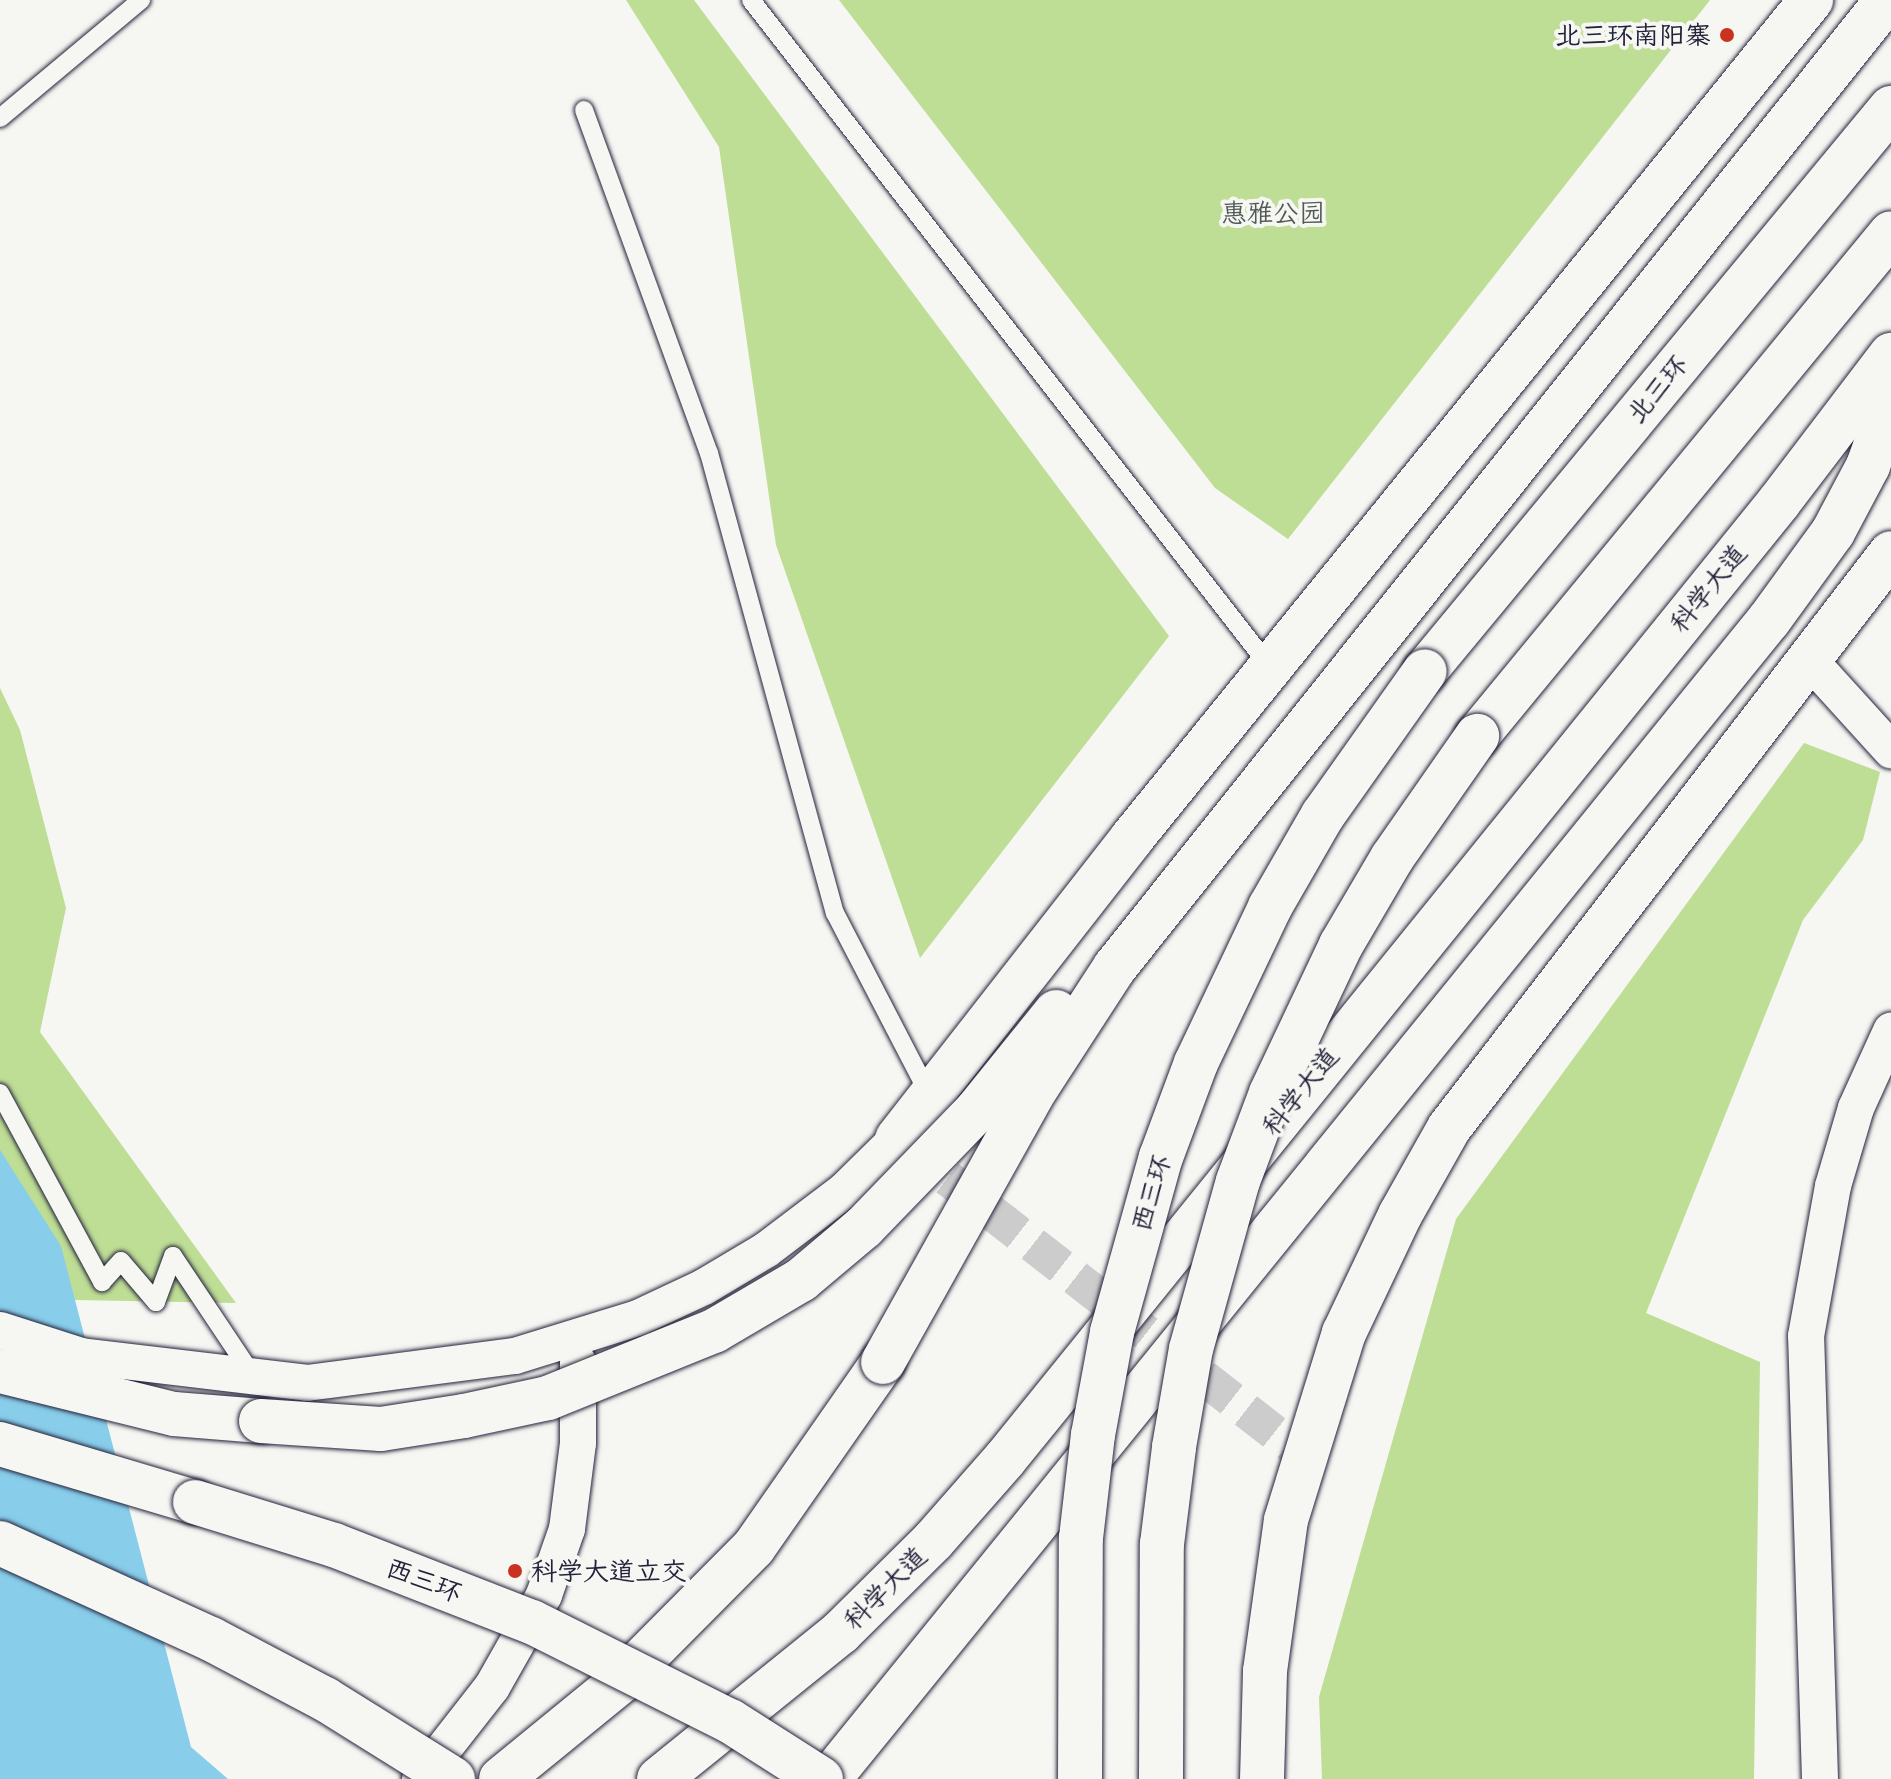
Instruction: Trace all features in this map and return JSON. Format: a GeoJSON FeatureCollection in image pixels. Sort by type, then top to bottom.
{"type":"FeatureCollection","features":[{"type":"Feature","properties":{"kind":"main road"},"geometry":{"type":"LineString","coordinates":[[897,1139],[1271,669],[1811,0]]}},
{"type":"Feature","properties":{"kind":"main road"},"geometry":{"type":"LineString","coordinates":[[501,1779],[631,1672],[754,1547],[883,1362],[1037,1087],[1115,967],[1887,0]]}},
{"type":"Feature","properties":{"kind":"main road","name":"北三环"},"geometry":{"type":"LineString","coordinates":[[1425,671],[1891,108]]}},
{"type":"Feature","properties":{"kind":"main road"},"geometry":{"type":"LineString","coordinates":[[1161,1779],[1162,1544],[1174,1447],[1191,1349],[1238,1181],[1276,1081],[1341,945],[1392,858],[1477,736],[1891,233]]}},
{"type":"Feature","properties":{"kind":"main road","name":"科学大道"},"geometry":{"type":"LineString","coordinates":[[659,1779],[840,1633],[933,1541],[1005,1459],[1779,502],[1891,355]]}},
{"type":"Feature","properties":{"kind":"main road"},"geometry":{"type":"LineString","coordinates":[[829,1779],[970,1611],[1769,620],[1833,532],[1868,466],[1891,401]]}},
{"type":"Feature","properties":{"kind":"main road"},"geometry":{"type":"LineString","coordinates":[[1262,1779],[1265,1671],[1286,1520],[1344,1333],[1400,1215],[1449,1128],[1812,663],[1891,553]]}},
{"type":"Feature","properties":{"kind":"main road","name":"西三环"},"geometry":{"type":"LineString","coordinates":[[1080,1779],[1080,1554],[1093,1435],[1112,1332],[1161,1157],[1196,1063],[1270,907],[1323,815],[1425,671]]}},
{"type":"Feature","properties":{"kind":"main road"},"geometry":{"type":"LineString","coordinates":[[0,1371],[174,1414],[381,1429],[548,1398],[714,1331],[801,1280],[864,1227],[977,1110],[1113,937],[1221,835]]}},
{"type":"Feature","properties":{"kind":"main road","name":"西三环"},"geometry":{"type":"LineString","coordinates":[[0,1444],[334,1545],[489,1605],[730,1721],[821,1779]]}},
{"type":"Feature","properties":{"kind":"main road"},"geometry":{"type":"LineString","coordinates":[[0,1543],[211,1639],[325,1699],[453,1779]]}},
{"type":"Feature","properties":{"kind":"street"},"geometry":{"type":"LineString","coordinates":[[1812,663],[1891,750]]}},
{"type":"Feature","properties":{"kind":"street"},"geometry":{"type":"LineString","coordinates":[[1820,1779],[1806,1336],[1833,1186],[1856,1108],[1891,1031]]}},
{"type":"Feature","properties":{"kind":"street"},"geometry":{"type":"LineString","coordinates":[[0,1330],[81,1356],[307,1383],[443,1369],[515,1356],[638,1318],[766,1250],[844,1191],[897,1139]]}},
{"type":"Feature","properties":{"kind":"street"},"geometry":{"type":"LineString","coordinates":[[420,1779],[492,1687],[544,1595],[567,1529],[578,1443],[578,1337]]}},
{"type":"Feature","properties":{"kind":"lane"},"geometry":{"type":"LineString","coordinates":[[0,118],[141,0]]}},
{"type":"Feature","properties":{"kind":"lane"},"geometry":{"type":"LineString","coordinates":[[751,0],[1271,669]]}},
{"type":"Feature","properties":{"kind":"lane"},"geometry":{"type":"LineString","coordinates":[[584,110],[709,453],[835,913],[931,1096]]}},
{"type":"Feature","properties":{"kind":"lane"},"geometry":{"type":"LineString","coordinates":[[0,1093],[102,1282],[121,1261],[156,1302],[173,1256],[255,1378]]}},
{"type":"Feature","properties":{"kind":"green space"},"geometry":{"type":"Polygon","coordinates":[[[626,0],[694,0],[1169,636],[920,958],[776,545],[719,147],[626,0]]]}},
{"type":"Feature","properties":{"kind":"green space","name":"惠雅公园"},"geometry":{"type":"Polygon","coordinates":[[[839,0],[1710,0],[1288,539],[1215,488],[839,0]]]}},
{"type":"Feature","properties":{"kind":"green space"},"geometry":{"type":"Polygon","coordinates":[[[0,688],[20,730],[66,908],[40,1032],[236,1303],[75,1300],[0,1276],[0,688]]]}},
{"type":"Feature","properties":{"kind":"green space"},"geometry":{"type":"Polygon","coordinates":[[[1804,743],[1880,772],[1863,840],[1803,920],[1646,1313],[1760,1362],[1754,1779],[1322,1779],[1319,1697],[1456,1219],[1804,743]]]}},
{"type":"Feature","properties":{"kind":"water"},"geometry":{"type":"Polygon","coordinates":[[[0,1150],[61,1246],[191,1747],[228,1779],[0,1779],[0,1150]]]}},
{"type":"Feature","properties":{"kind":"tunnel"},"geometry":{"type":"LineString","coordinates":[[905,1145],[1303,1455]]}},
{"type":"Feature","properties":{"kind":"place","name":"北三环南阳寨"},"geometry":{"type":"Point","coordinates":[1727,35]}},
{"type":"Feature","properties":{"kind":"place","name":"科学大道立交"},"geometry":{"type":"Point","coordinates":[515,1571]}}]}
